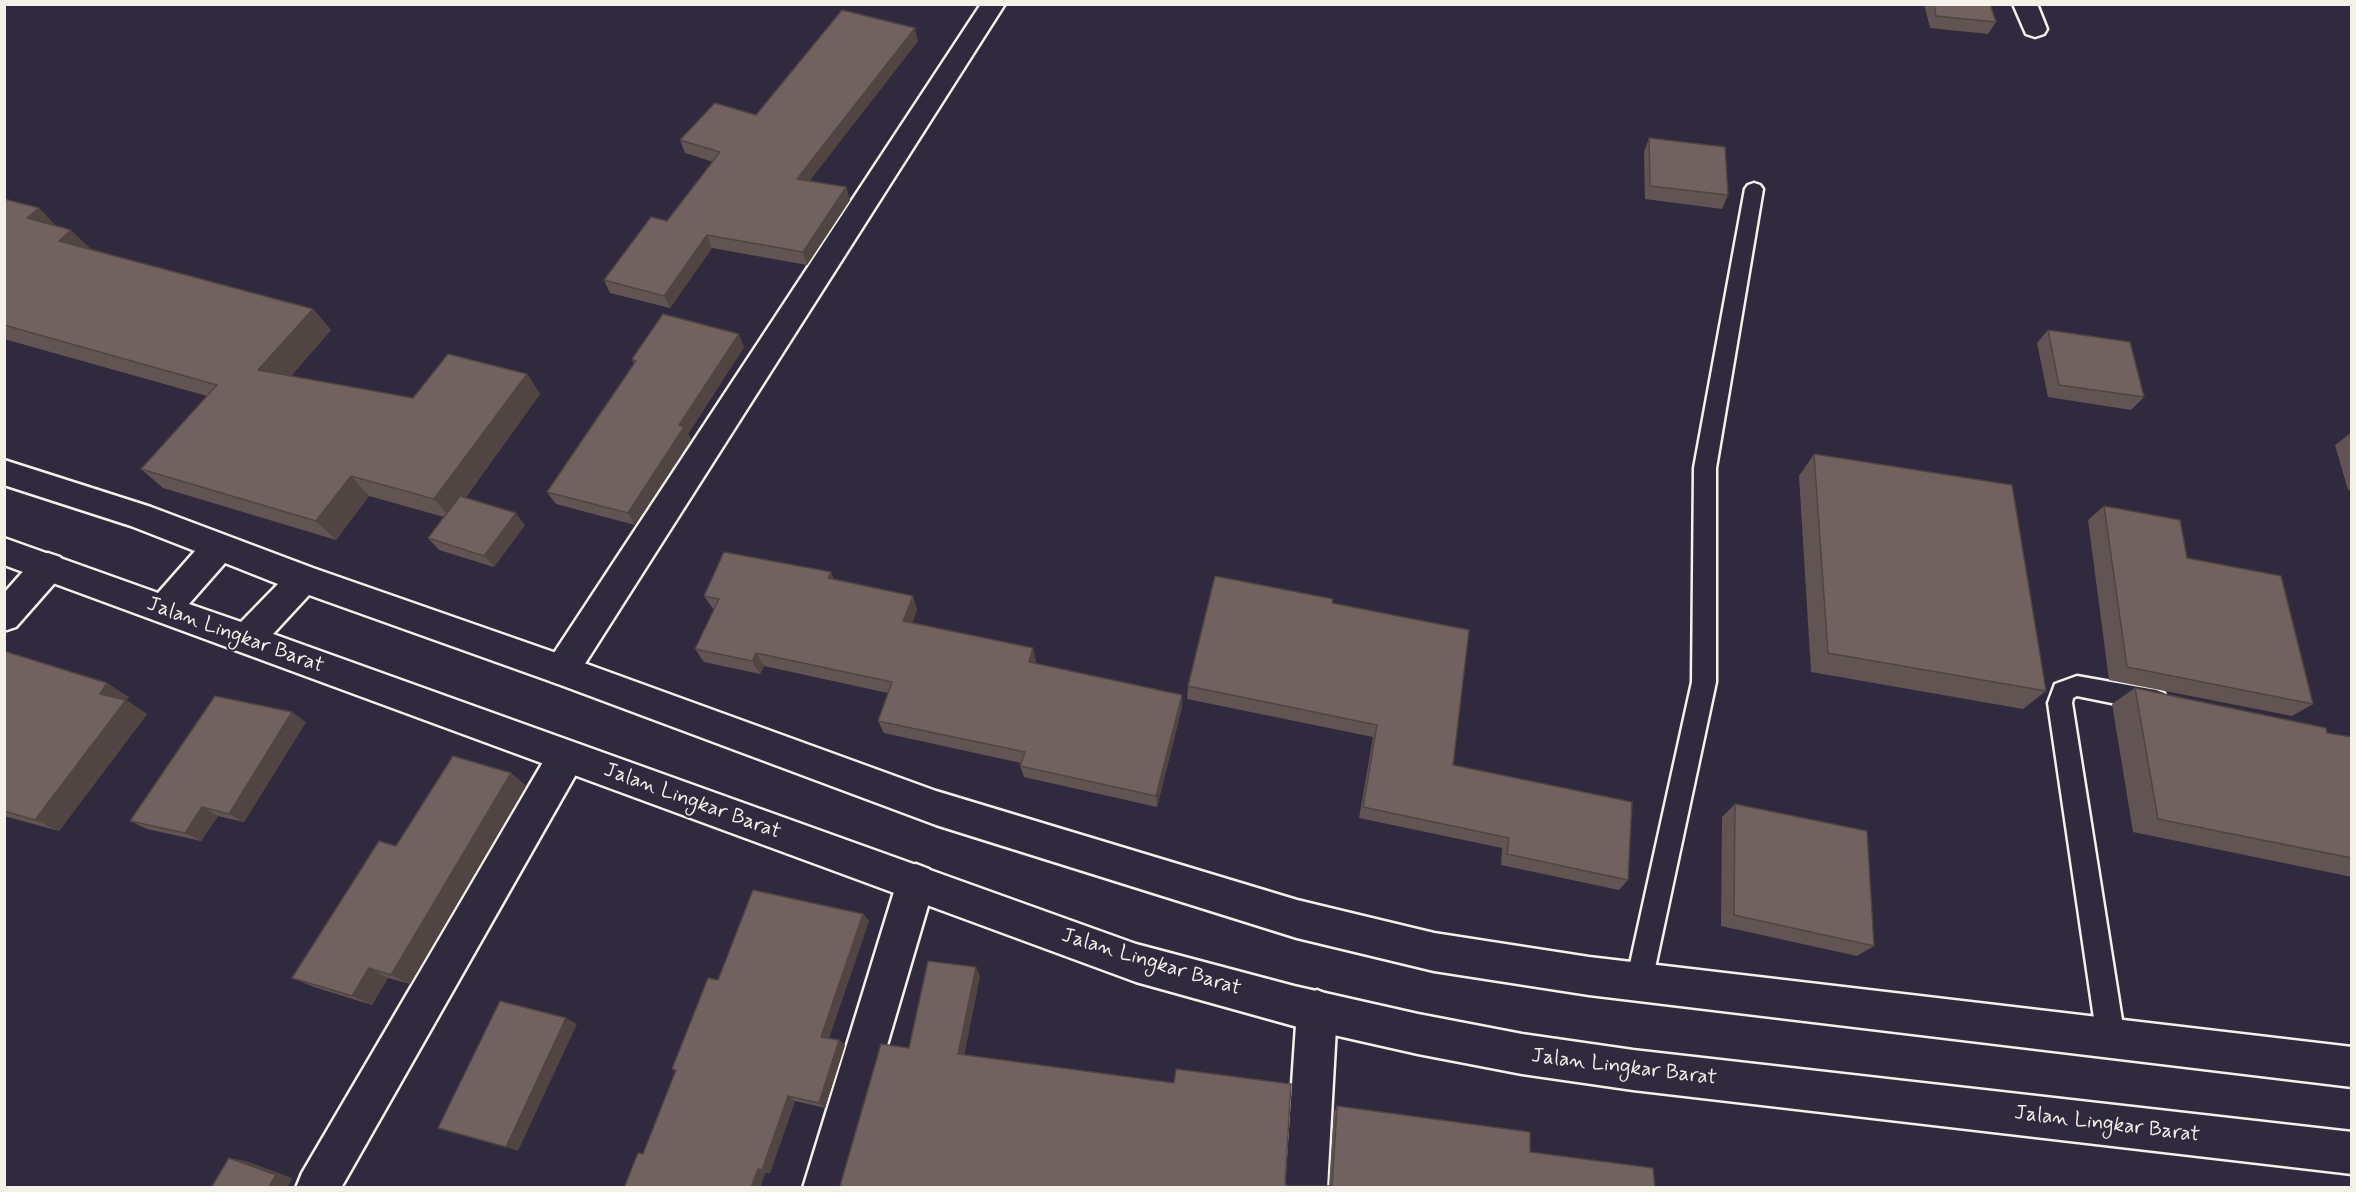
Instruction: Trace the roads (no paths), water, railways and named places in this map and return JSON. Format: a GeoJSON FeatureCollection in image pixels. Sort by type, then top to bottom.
{"type":"FeatureCollection","features":[{"type":"Feature","properties":{"kind":"main road"},"geometry":{"type":"LineString","coordinates":[[562,670],[993,4]]}},
{"type":"Feature","properties":{"kind":"main road"},"geometry":{"type":"LineString","coordinates":[[2025,4],[2036,29]]}},
{"type":"Feature","properties":{"kind":"main road"},"geometry":{"type":"LineString","coordinates":[[4,472],[140,516],[303,579],[562,670],[936,808],[1297,919],[1434,952],[1639,982],[2352,1067]]}},
{"type":"Feature","properties":{"kind":"main road"},"geometry":{"type":"LineString","coordinates":[[163,610],[220,546]]}},
{"type":"Feature","properties":{"kind":"main road","name":"Jalan Lingkar Barat"},"geometry":{"type":"LineString","coordinates":[[4,551],[1136,963],[1317,1010],[1418,1034],[1522,1054],[1622,1069],[2352,1153]]}},
{"type":"Feature","properties":{"kind":"main road"},"geometry":{"type":"LineString","coordinates":[[4,617],[48,567]]}},
{"type":"Feature","properties":{"kind":"main road"},"geometry":{"type":"LineString","coordinates":[[246,640],[303,579]]}},
{"type":"Feature","properties":{"kind":"main road"},"geometry":{"type":"LineString","coordinates":[[317,1188],[566,757]]}},
{"type":"Feature","properties":{"kind":"main road"},"geometry":{"type":"LineString","coordinates":[[824,1188],[916,882]]}},
{"type":"Feature","properties":{"kind":"main road"},"geometry":{"type":"LineString","coordinates":[[1306,1188],[1317,1010]]}},
{"type":"Feature","properties":{"kind":"lane"},"geometry":{"type":"LineString","coordinates":[[1639,982],[1704,682],[1705,468],[1754,189]]}},
{"type":"Feature","properties":{"kind":"lane"},"geometry":{"type":"LineString","coordinates":[[2111,1039],[2060,703],[2063,691],[2077,686],[2181,706]]}}]}
